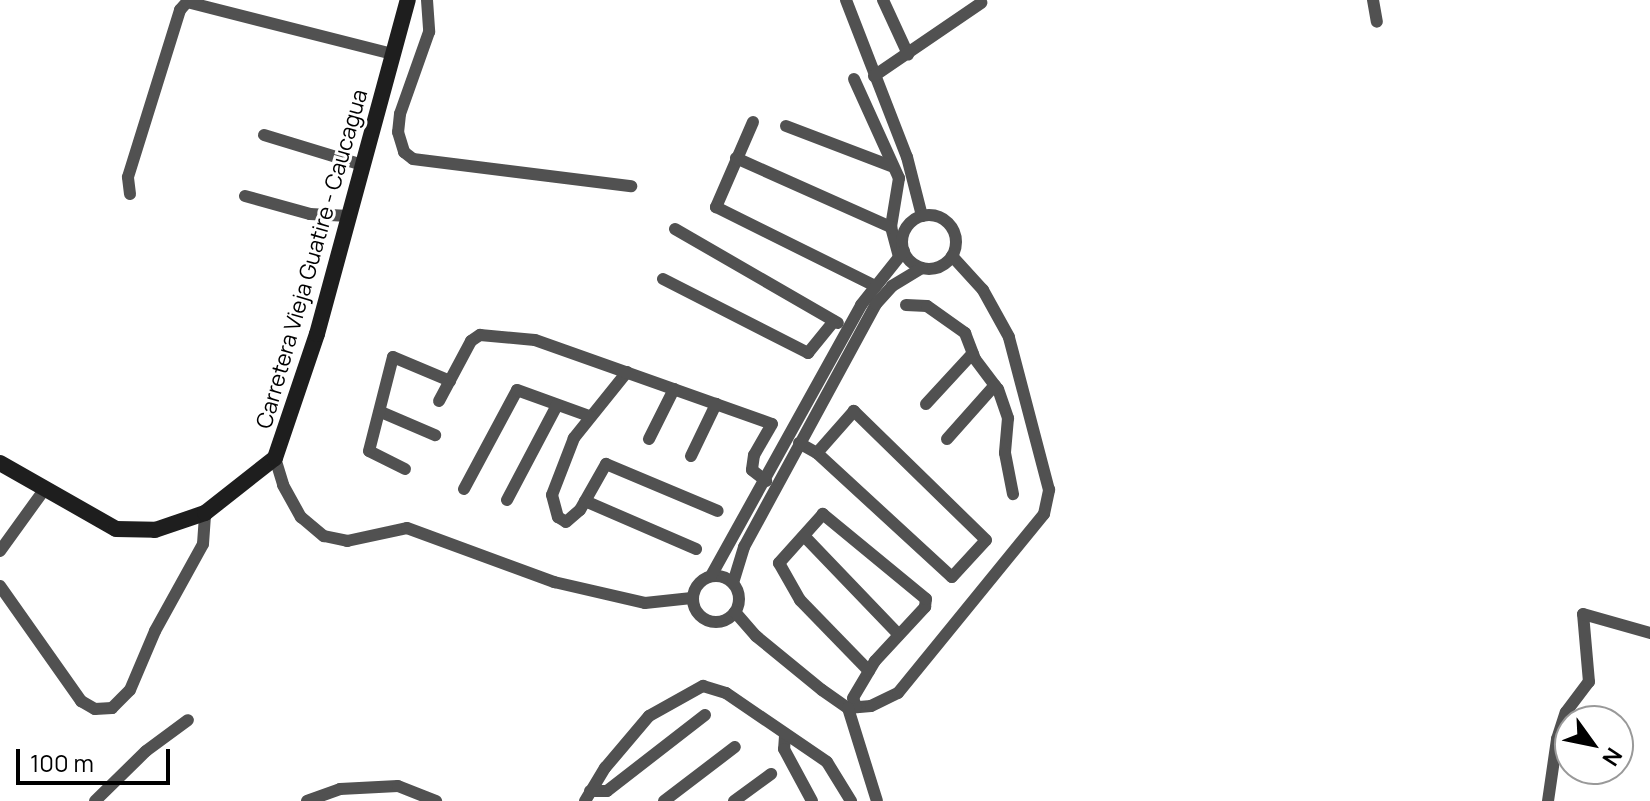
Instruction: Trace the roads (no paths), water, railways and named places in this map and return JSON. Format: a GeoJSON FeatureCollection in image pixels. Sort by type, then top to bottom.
{"type":"FeatureCollection","features":[{"type":"Feature","properties":{"kind":"main road","name":"Carretera Vieja Guatire - Caucagua"},"geometry":{"type":"LineString","coordinates":[[0,463],[116,529],[155,530],[205,513],[275,458],[288,433],[408,0]]}},
{"type":"Feature","properties":{"kind":"street"},"geometry":{"type":"LineString","coordinates":[[427,0],[429,32],[400,114],[398,132],[404,152],[413,159],[631,186]]}},
{"type":"Feature","properties":{"kind":"street"},"geometry":{"type":"LineString","coordinates":[[846,0],[907,157],[922,216]]}},
{"type":"Feature","properties":{"kind":"street"},"geometry":{"type":"LineString","coordinates":[[883,0],[908,54]]}},
{"type":"Feature","properties":{"kind":"street"},"geometry":{"type":"LineString","coordinates":[[1373,0],[1377,22]]}},
{"type":"Feature","properties":{"kind":"street"},"geometry":{"type":"LineString","coordinates":[[130,194],[128,177],[180,10],[187,2],[393,54]]}},
{"type":"Feature","properties":{"kind":"street"},"geometry":{"type":"LineString","coordinates":[[874,76],[981,3]]}},
{"type":"Feature","properties":{"kind":"street"},"geometry":{"type":"LineString","coordinates":[[854,79],[899,178],[891,227],[901,254],[922,268]]}},
{"type":"Feature","properties":{"kind":"street"},"geometry":{"type":"LineString","coordinates":[[753,122],[716,207],[875,286]]}},
{"type":"Feature","properties":{"kind":"street"},"geometry":{"type":"LineString","coordinates":[[786,126],[891,166]]}},
{"type":"Feature","properties":{"kind":"street"},"geometry":{"type":"LineString","coordinates":[[264,135],[363,165]]}},
{"type":"Feature","properties":{"kind":"street"},"geometry":{"type":"LineString","coordinates":[[736,158],[891,227]]}},
{"type":"Feature","properties":{"kind":"street"},"geometry":{"type":"LineString","coordinates":[[245,196],[310,214],[349,216]]}},
{"type":"Feature","properties":{"kind":"street"},"geometry":{"type":"LineString","coordinates":[[922,216],[948,222],[956,238],[952,256],[939,267],[922,268],[892,286],[876,304],[744,547],[733,583],[739,597],[735,612],[724,621],[708,621],[696,612],[692,598],[698,584],[711,576],[848,329],[875,286],[901,254],[907,226],[922,216]]}},
{"type":"Feature","properties":{"kind":"street"},"geometry":{"type":"LineString","coordinates":[[675,229],[848,329]]}},
{"type":"Feature","properties":{"kind":"street"},"geometry":{"type":"LineString","coordinates":[[852,708],[898,693],[1044,514],[1049,490],[1009,337],[983,290],[952,256]]}},
{"type":"Feature","properties":{"kind":"street"},"geometry":{"type":"LineString","coordinates":[[663,279],[808,353],[834,321]]}},
{"type":"Feature","properties":{"kind":"street"},"geometry":{"type":"LineString","coordinates":[[906,305],[927,306],[947,317],[965,333],[973,353],[997,387],[1008,418],[1005,453],[1013,494]]}},
{"type":"Feature","properties":{"kind":"street"},"geometry":{"type":"LineString","coordinates":[[439,401],[471,341],[480,335],[535,340],[772,424],[754,455],[752,470],[766,481]]}},
{"type":"Feature","properties":{"kind":"street"},"geometry":{"type":"LineString","coordinates":[[926,404],[973,353]]}},
{"type":"Feature","properties":{"kind":"street"},"geometry":{"type":"LineString","coordinates":[[405,469],[369,451],[393,357],[450,381]]}},
{"type":"Feature","properties":{"kind":"street"},"geometry":{"type":"LineString","coordinates":[[627,372],[589,416],[570,449],[552,504],[566,522],[585,501],[606,464],[718,511]]}},
{"type":"Feature","properties":{"kind":"street"},"geometry":{"type":"LineString","coordinates":[[947,439],[997,387],[1020,375]]}},
{"type":"Feature","properties":{"kind":"street"},"geometry":{"type":"LineString","coordinates":[[649,439],[674,389]]}},
{"type":"Feature","properties":{"kind":"street"},"geometry":{"type":"LineString","coordinates":[[464,489],[517,390],[589,416]]}},
{"type":"Feature","properties":{"kind":"street"},"geometry":{"type":"LineString","coordinates":[[691,456],[716,404]]}},
{"type":"Feature","properties":{"kind":"street"},"geometry":{"type":"LineString","coordinates":[[507,500],[557,405]]}},
{"type":"Feature","properties":{"kind":"street"},"geometry":{"type":"LineString","coordinates":[[799,443],[817,453],[952,577],[986,540],[854,411],[817,453]]}},
{"type":"Feature","properties":{"kind":"street"},"geometry":{"type":"LineString","coordinates":[[381,412],[435,435]]}},
{"type":"Feature","properties":{"kind":"street"},"geometry":{"type":"LineString","coordinates":[[275,458],[283,485],[301,517],[324,536],[347,541],[407,528],[554,582],[645,603],[692,598]]}},
{"type":"Feature","properties":{"kind":"street"},"geometry":{"type":"LineString","coordinates":[[0,551],[44,490]]}},
{"type":"Feature","properties":{"kind":"street"},"geometry":{"type":"LineString","coordinates":[[585,501],[696,549]]}},
{"type":"Feature","properties":{"kind":"street"},"geometry":{"type":"LineString","coordinates":[[0,586],[81,701],[95,709],[112,708],[130,690],[155,631],[203,544],[205,513]]}},
{"type":"Feature","properties":{"kind":"street"},"geometry":{"type":"LineString","coordinates":[[869,671],[800,600],[779,563],[806,538],[823,514],[917,588],[925,607],[869,671],[853,698],[852,708],[877,801]]}},
{"type":"Feature","properties":{"kind":"street"},"geometry":{"type":"LineString","coordinates":[[806,538],[899,635]]}},
{"type":"Feature","properties":{"kind":"street"},"geometry":{"type":"LineString","coordinates":[[711,576],[733,583]]}},
{"type":"Feature","properties":{"kind":"street"},"geometry":{"type":"LineString","coordinates":[[735,612],[756,636],[852,708]]}},
{"type":"Feature","properties":{"kind":"street"},"geometry":{"type":"LineString","coordinates":[[1548,801],[1557,739],[1566,712],[1589,682],[1583,614],[1650,633]]}},
{"type":"Feature","properties":{"kind":"street"},"geometry":{"type":"LineString","coordinates":[[587,796],[649,716],[696,687],[720,690],[827,762],[851,801]]}},
{"type":"Feature","properties":{"kind":"street"},"geometry":{"type":"LineString","coordinates":[[587,796],[607,791],[705,715]]}},
{"type":"Feature","properties":{"kind":"street"},"geometry":{"type":"LineString","coordinates":[[95,801],[146,751],[188,720]]}},
{"type":"Feature","properties":{"kind":"street"},"geometry":{"type":"LineString","coordinates":[[785,736],[784,749],[812,801]]}},
{"type":"Feature","properties":{"kind":"street"},"geometry":{"type":"LineString","coordinates":[[664,801],[735,747]]}},
{"type":"Feature","properties":{"kind":"street"},"geometry":{"type":"LineString","coordinates":[[734,801],[771,774]]}},
{"type":"Feature","properties":{"kind":"street"},"geometry":{"type":"LineString","coordinates":[[307,801],[340,789],[398,786],[436,801]]}}]}
